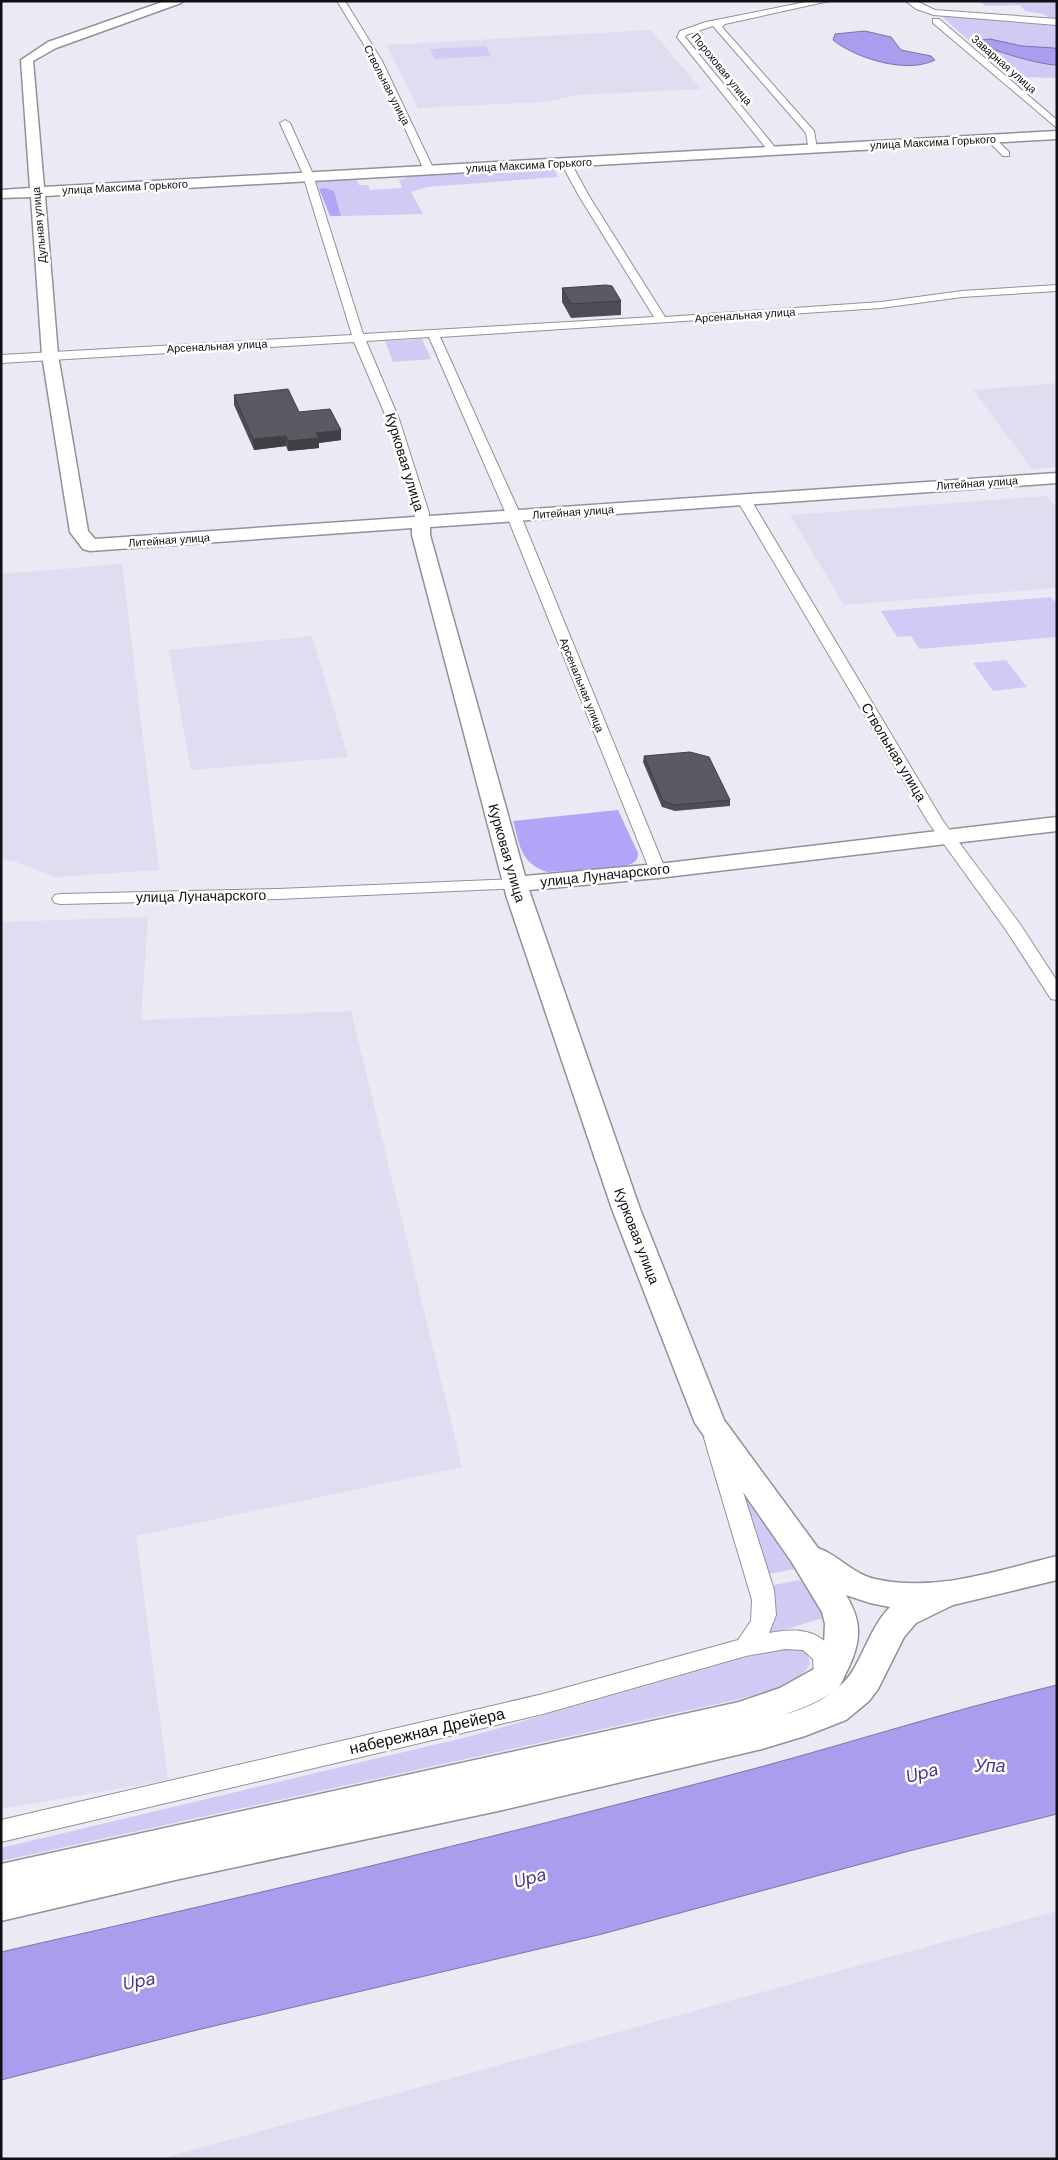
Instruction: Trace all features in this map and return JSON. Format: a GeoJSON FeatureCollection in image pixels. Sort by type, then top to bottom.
{"type":"FeatureCollection","features":[{"type":"Feature","properties":{"kind":"main road","name":"Дульная улица"},"geometry":{"type":"LineString","coordinates":[[90,545],[79,532],[50,355],[27,60],[52,45],[177,1]]}},
{"type":"Feature","properties":{"kind":"main road","name":"улица Максима Горького"},"geometry":{"type":"LineString","coordinates":[[1,194],[1057,136]]}},
{"type":"Feature","properties":{"kind":"main road","name":"Литейная улица"},"geometry":{"type":"LineString","coordinates":[[90,545],[1057,478]]}},
{"type":"Feature","properties":{"kind":"main road","name":"Курковая улица"},"geometry":{"type":"LineString","coordinates":[[421,523],[421,535],[456,673],[519,898],[626,1209],[710,1422],[804,1552]]}},
{"type":"Feature","properties":{"kind":"main road","name":"улица Луначарского"},"geometry":{"type":"LineString","coordinates":[[515,884],[658,871],[1057,824]]}},
{"type":"Feature","properties":{"kind":"main road"},"geometry":{"type":"LineString","coordinates":[[804,1552],[820,1567],[860,1589],[879,1594],[915,1597],[941,1596],[1057,1568]]}},
{"type":"Feature","properties":{"kind":"main road"},"geometry":{"type":"LineString","coordinates":[[4,1892],[740,1716],[792,1698],[826,1678],[841,1644],[842,1624],[838,1610],[804,1552]]}},
{"type":"Feature","properties":{"kind":"main road"},"geometry":{"type":"LineString","coordinates":[[4,1892],[184,1862],[498,1796],[799,1725],[824,1714],[854,1694],[865,1680],[896,1621],[904,1614],[941,1596]]}},
{"type":"Feature","properties":{"kind":"street","name":"Ствольная улица"},"geometry":{"type":"LineString","coordinates":[[341,1],[378,60],[429,170]]}},
{"type":"Feature","properties":{"kind":"street","name":"Пороховая улица"},"geometry":{"type":"LineString","coordinates":[[773,151],[681,37],[683,33],[693,29],[825,1]]}},
{"type":"Feature","properties":{"kind":"street","name":"Заварная улица"},"geometry":{"type":"LineString","coordinates":[[910,1],[934,12],[1057,22]]}},
{"type":"Feature","properties":{"kind":"street","name":"Заварная улица"},"geometry":{"type":"LineString","coordinates":[[936,21],[1057,125]]}},
{"type":"Feature","properties":{"kind":"street","name":"Пороховая улица"},"geometry":{"type":"LineString","coordinates":[[722,22],[718,27],[725,38],[742,52],[749,64],[811,132],[812,149]]}},
{"type":"Feature","properties":{"kind":"street","name":"Курковая улица"},"geometry":{"type":"LineString","coordinates":[[285,123],[308,177],[359,339],[393,420],[418,497],[422,513],[421,523]]}},
{"type":"Feature","properties":{"kind":"street"},"geometry":{"type":"LineString","coordinates":[[991,139],[1006,154]]}},
{"type":"Feature","properties":{"kind":"street"},"geometry":{"type":"LineString","coordinates":[[566,163],[587,201],[661,320]]}},
{"type":"Feature","properties":{"kind":"street","name":"Арсенальная улица"},"geometry":{"type":"LineString","coordinates":[[1,358],[359,339],[661,320],[881,305],[962,294],[1057,288]]}},
{"type":"Feature","properties":{"kind":"street","name":"Арсенальная улица"},"geometry":{"type":"LineString","coordinates":[[433,334],[514,516],[658,871]]}},
{"type":"Feature","properties":{"kind":"street","name":"Ствольная улица"},"geometry":{"type":"LineString","coordinates":[[744,500],[931,814],[1014,928],[1057,995]]}},
{"type":"Feature","properties":{"kind":"street","name":"улица Луначарского"},"geometry":{"type":"LineString","coordinates":[[61,899],[278,894],[515,884]]}},
{"type":"Feature","properties":{"kind":"street"},"geometry":{"type":"LineString","coordinates":[[710,1422],[762,1590],[765,1607],[762,1624],[746,1647]]}},
{"type":"Feature","properties":{"kind":"street","name":"набережная Дрейера"},"geometry":{"type":"LineString","coordinates":[[1,1831],[543,1704],[746,1647],[793,1639],[811,1642],[821,1650],[825,1658],[826,1678]]}},
{"type":"Feature","properties":{"kind":"shaded area"},"geometry":{"type":"Polygon","coordinates":[[[979,1],[1055,1],[1057,20],[1052,20],[1043,14],[1025,11],[1020,5],[986,6],[979,1]]]}},
{"type":"Feature","properties":{"kind":"shaded area"},"geometry":{"type":"Polygon","coordinates":[[[941,16],[1057,26],[1057,78],[1019,77],[1005,72],[941,16]]]}},
{"type":"Feature","properties":{"kind":"shaded area"},"geometry":{"type":"Polygon","coordinates":[[[651,30],[701,89],[578,95],[544,102],[418,108],[386,45],[651,30]]]}},
{"type":"Feature","properties":{"kind":"shaded area"},"geometry":{"type":"Polygon","coordinates":[[[486,46],[491,56],[435,59],[430,49],[486,46]]]}},
{"type":"Feature","properties":{"kind":"shaded area"},"geometry":{"type":"Polygon","coordinates":[[[553,166],[558,177],[428,187],[411,192],[423,214],[341,216],[334,192],[329,189],[319,189],[315,179],[356,177],[359,185],[368,185],[370,190],[402,188],[399,180],[406,178],[405,174],[517,168],[520,172],[538,170],[537,167],[553,166]]]}},
{"type":"Feature","properties":{"kind":"shaded area"},"geometry":{"type":"Polygon","coordinates":[[[325,188],[334,191],[341,216],[330,216],[319,189],[325,188]]]}},
{"type":"Feature","properties":{"kind":"shaded area"},"geometry":{"type":"Polygon","coordinates":[[[422,339],[431,359],[393,362],[385,341],[422,339]]]}},
{"type":"Feature","properties":{"kind":"shaded area"},"geometry":{"type":"Polygon","coordinates":[[[1057,383],[1057,467],[1032,469],[973,390],[1057,383]]]}},
{"type":"Feature","properties":{"kind":"shaded area"},"geometry":{"type":"Polygon","coordinates":[[[1047,496],[1057,508],[1057,588],[844,605],[790,515],[1047,496]]]}},
{"type":"Feature","properties":{"kind":"shaded area"},"geometry":{"type":"Polygon","coordinates":[[[122,564],[159,870],[56,877],[13,861],[1,860],[1,574],[122,564]]]}},
{"type":"Feature","properties":{"kind":"shaded area"},"geometry":{"type":"Polygon","coordinates":[[[1051,597],[1057,604],[1057,637],[919,649],[911,636],[897,637],[881,611],[1051,597]]]}},
{"type":"Feature","properties":{"kind":"shaded area"},"geometry":{"type":"Polygon","coordinates":[[[312,636],[348,757],[191,770],[169,650],[312,636]]]}},
{"type":"Feature","properties":{"kind":"shaded area"},"geometry":{"type":"Polygon","coordinates":[[[1006,660],[1027,687],[993,691],[973,663],[1006,660]]]}},
{"type":"Feature","properties":{"kind":"shaded area"},"geometry":{"type":"Polygon","coordinates":[[[618,810],[638,853],[636,861],[624,867],[547,872],[531,864],[522,852],[513,821],[618,810]]]}},
{"type":"Feature","properties":{"kind":"shaded area"},"geometry":{"type":"Polygon","coordinates":[[[148,917],[141,1020],[351,1011],[462,1467],[136,1536],[168,1780],[1,1809],[1,922],[148,917]]]}},
{"type":"Feature","properties":{"kind":"shaded area"},"geometry":{"type":"Polygon","coordinates":[[[739,1477],[799,1568],[769,1574],[739,1477]]]}},
{"type":"Feature","properties":{"kind":"shaded area"},"geometry":{"type":"Polygon","coordinates":[[[805,1579],[826,1617],[770,1634],[774,1610],[774,1585],[805,1579]]]}},
{"type":"Feature","properties":{"kind":"shaded area"},"geometry":{"type":"Polygon","coordinates":[[[786,1646],[801,1650],[807,1655],[810,1663],[805,1671],[788,1683],[754,1695],[1,1861],[1,1848],[475,1735],[786,1646]]]}},
{"type":"Feature","properties":{"kind":"shaded area"},"geometry":{"type":"Polygon","coordinates":[[[1057,1911],[1057,2159],[160,2159],[842,1970],[1057,1911]]]}},
{"type":"Feature","properties":{"kind":"water"},"geometry":{"type":"Polygon","coordinates":[[[865,31],[891,37],[901,50],[931,56],[935,60],[924,64],[897,65],[855,53],[833,40],[835,34],[865,31]]]}},
{"type":"Feature","properties":{"kind":"water"},"geometry":{"type":"Polygon","coordinates":[[[990,39],[1022,46],[1057,49],[1057,65],[1039,63],[991,49],[975,41],[990,39]]]}},
{"type":"Feature","properties":{"kind":"water","name":"Упа"},"geometry":{"type":"Polygon","coordinates":[[[1057,1685],[1057,1814],[909,1851],[602,1934],[193,2031],[1,2080],[1,1952],[451,1847],[761,1767],[1057,1685]]]}},
{"type":"Feature","properties":{"kind":"building"},"geometry":{"type":"Polygon","coordinates":[[[612,286],[621,301],[571,304],[562,288],[612,286]]]}},
{"type":"Feature","properties":{"kind":"building"},"geometry":{"type":"Polygon","coordinates":[[[288,389],[299,412],[330,409],[341,430],[316,433],[319,438],[288,441],[286,436],[253,439],[234,395],[288,389]]]}},
{"type":"Feature","properties":{"kind":"building"},"geometry":{"type":"Polygon","coordinates":[[[690,752],[709,757],[730,800],[675,805],[663,801],[644,756],[690,752]]]}},
{"type":"Feature","properties":{"kind":"water label","name":"Upa"},"geometry":{"type":"Point","coordinates":[922,1773]}},
{"type":"Feature","properties":{"kind":"water label","name":"Upa"},"geometry":{"type":"Point","coordinates":[530,1878]}},
{"type":"Feature","properties":{"kind":"water label","name":"Upa"},"geometry":{"type":"Point","coordinates":[139,1981]}}]}
